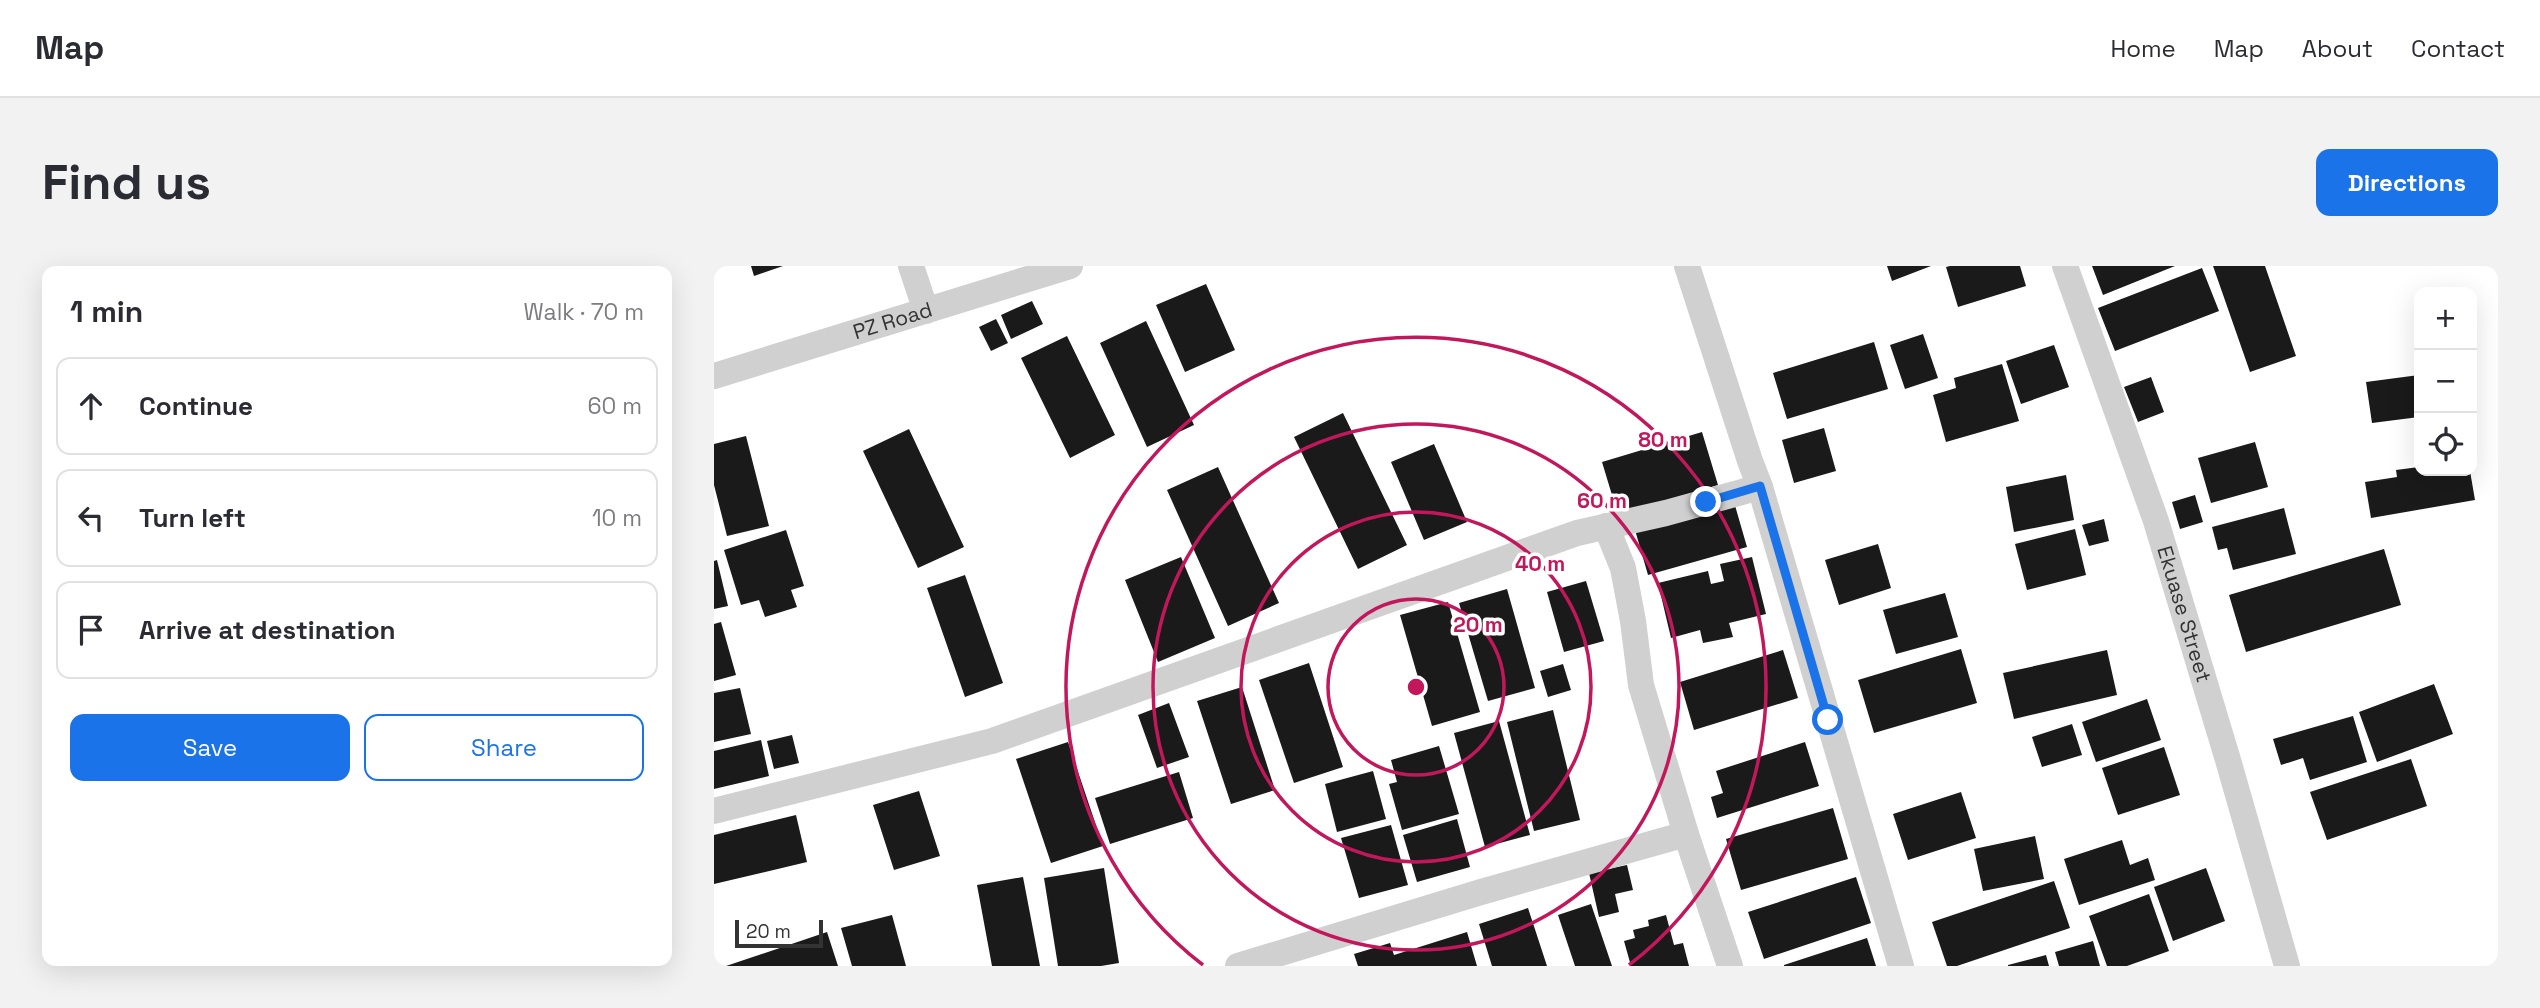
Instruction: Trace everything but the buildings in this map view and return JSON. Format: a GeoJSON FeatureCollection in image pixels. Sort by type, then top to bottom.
{"type":"FeatureCollection","features":[{"type":"Feature","properties":{"kind":"street"},"geometry":{"type":"LineString","coordinates":[[911,266],[926,311]]}},
{"type":"Feature","properties":{"kind":"street","name":"PZ Road"},"geometry":{"type":"LineString","coordinates":[[714,376],[1070,266]]}},
{"type":"Feature","properties":{"kind":"street"},"geometry":{"type":"LineString","coordinates":[[1687,266],[1760,486],[1901,966]]}},
{"type":"Feature","properties":{"kind":"street","name":"Ekuase Street"},"geometry":{"type":"LineString","coordinates":[[2065,266],[2156,521],[2287,966]]}},
{"type":"Feature","properties":{"kind":"street"},"geometry":{"type":"LineString","coordinates":[[714,811],[992,741],[1564,538],[1760,486]]}},
{"type":"Feature","properties":{"kind":"street"},"geometry":{"type":"LineString","coordinates":[[1606,526],[1623,568],[1641,685],[1730,966]]}},
{"type":"Feature","properties":{"kind":"street"},"geometry":{"type":"LineString","coordinates":[[1238,966],[1481,892],[1686,834]]}},
{"type":"Feature","properties":{"kind":"route"},"geometry":{"type":"LineString","coordinates":[[1706,502],[1760,486],[1828,720]]}}]}
